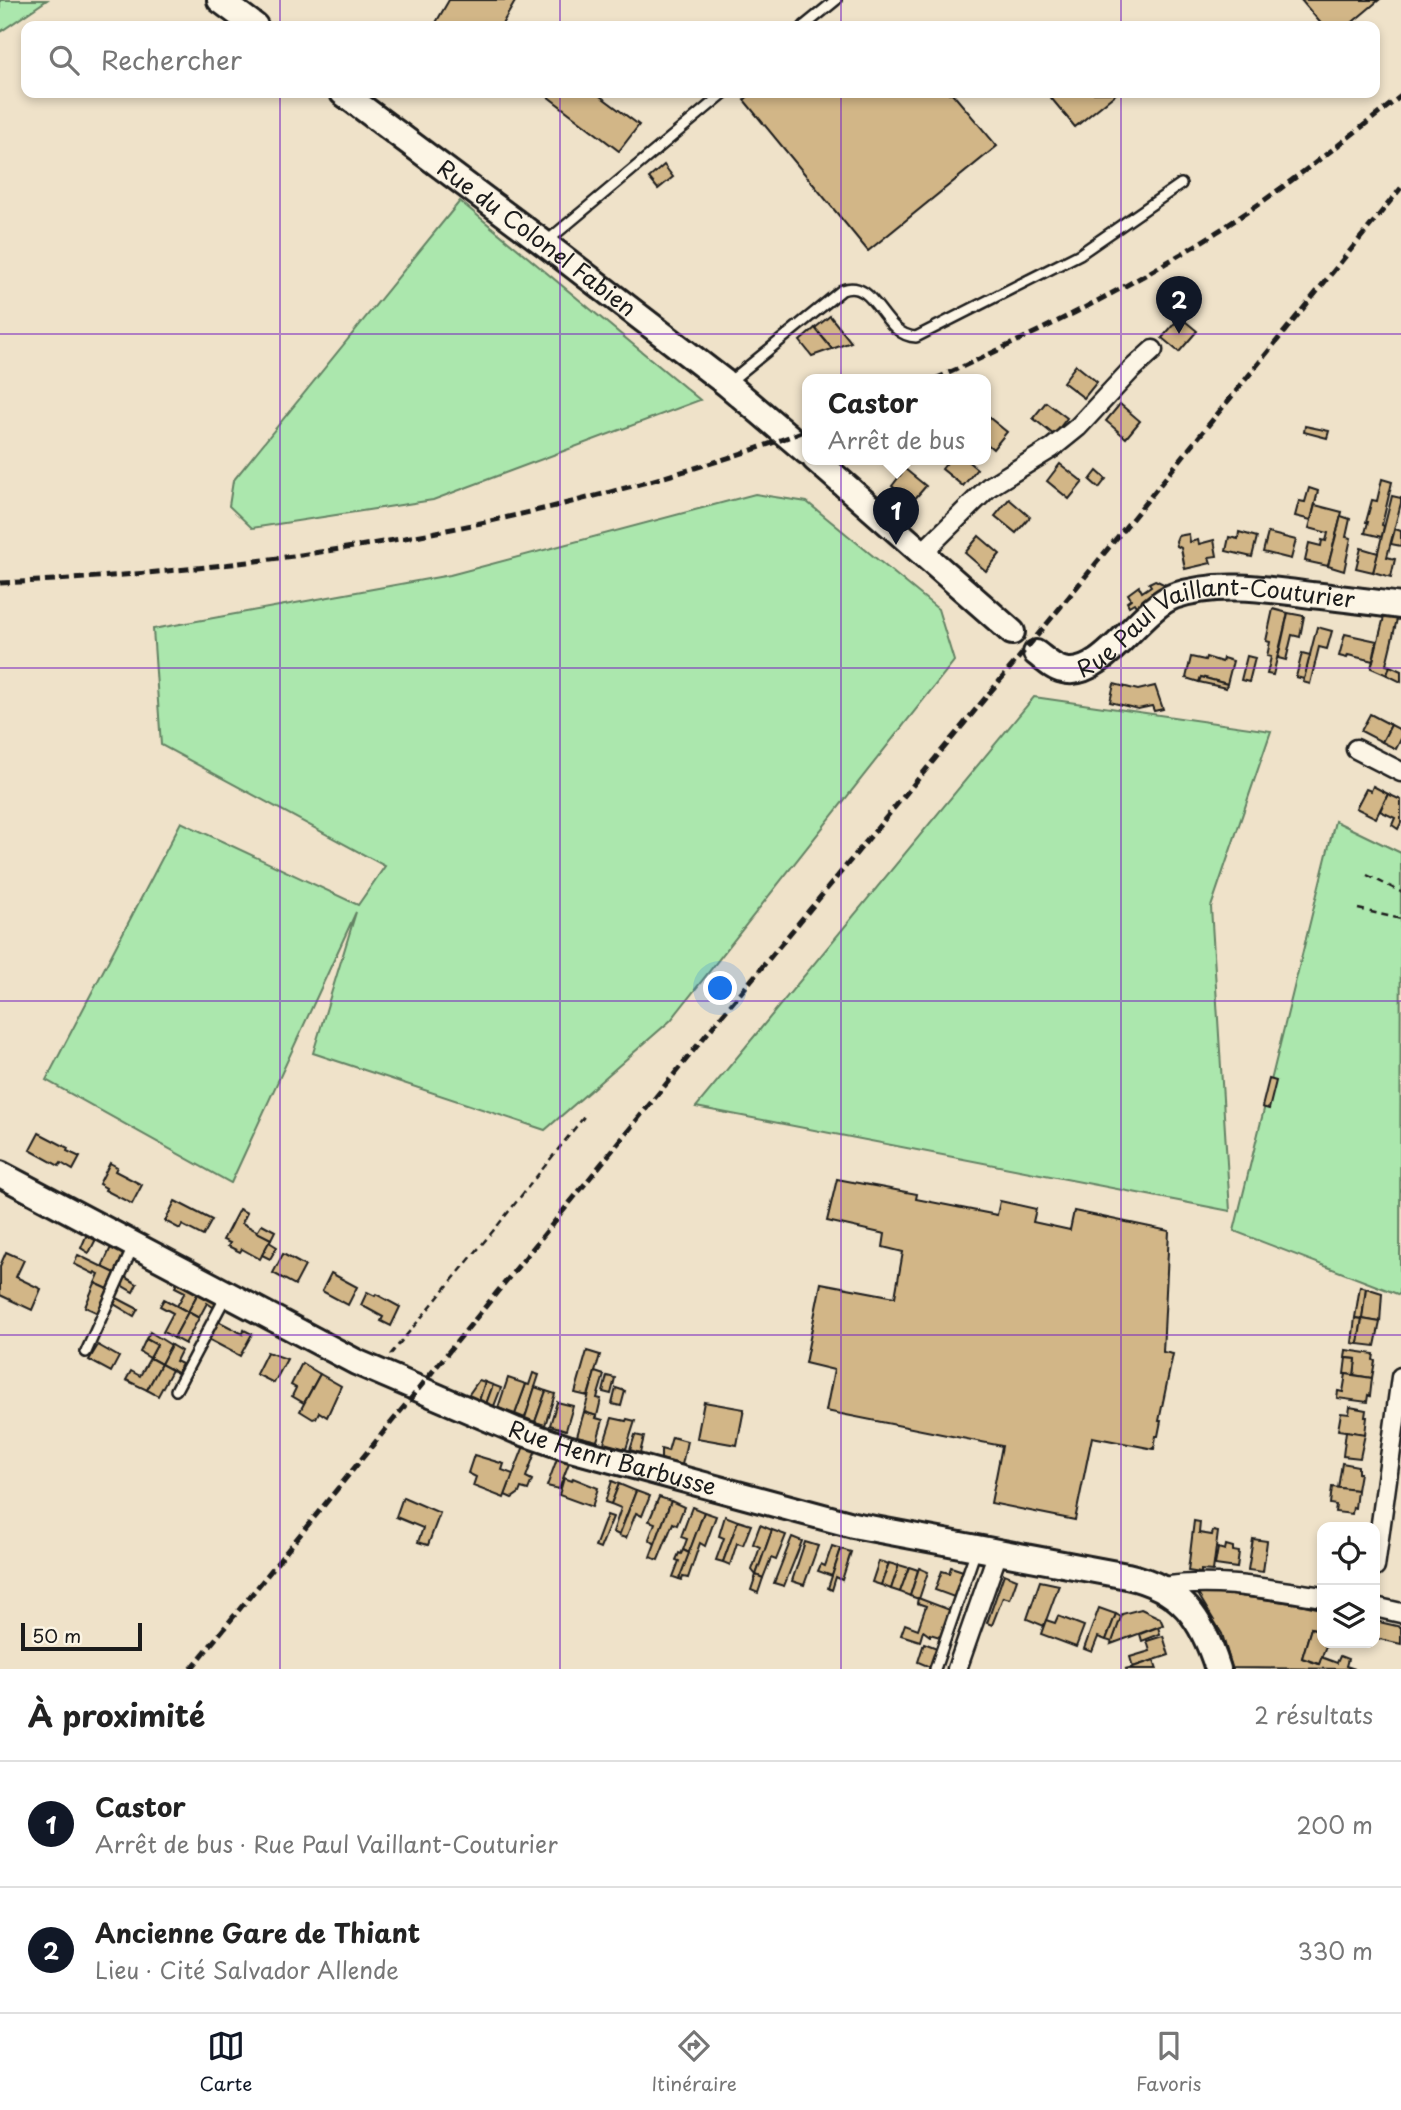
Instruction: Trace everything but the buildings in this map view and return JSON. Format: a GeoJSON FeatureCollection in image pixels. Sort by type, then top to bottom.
{"type":"FeatureCollection","features":[{"type":"Feature","properties":{"kind":"street"},"geometry":{"type":"LineString","coordinates":[[220,0],[248,21]]}},
{"type":"Feature","properties":{"kind":"street","name":"Rue du Colonel Fabien"},"geometry":{"type":"LineString","coordinates":[[350,98],[727,384]]}},
{"type":"Feature","properties":{"kind":"street"},"geometry":{"type":"LineString","coordinates":[[921,554],[989,487],[1052,448],[1078,427],[1153,350]]}},
{"type":"Feature","properties":{"kind":"street"},"geometry":{"type":"LineString","coordinates":[[727,384],[802,448]]}},
{"type":"Feature","properties":{"kind":"street"},"geometry":{"type":"LineString","coordinates":[[822,465],[1012,632]]}},
{"type":"Feature","properties":{"kind":"street","name":"Rue Paul Vaillant-Couturier"},"geometry":{"type":"LineString","coordinates":[[1036,653],[1064,671],[1087,668],[1158,604],[1184,593],[1207,589],[1272,590],[1401,606]]}},
{"type":"Feature","properties":{"kind":"street"},"geometry":{"type":"LineString","coordinates":[[1356,750],[1401,772]]}},
{"type":"Feature","properties":{"kind":"street","name":"Rue Henri Barbusse"},"geometry":{"type":"LineString","coordinates":[[4,1176],[377,1371],[515,1430],[567,1448],[853,1525],[1127,1576],[1162,1587],[1181,1602],[1198,1622],[1218,1669]]}},
{"type":"Feature","properties":{"kind":"street"},"geometry":{"type":"LineString","coordinates":[[1380,1535],[1399,1413],[1401,1377]]}},
{"type":"Feature","properties":{"kind":"street"},"geometry":{"type":"LineString","coordinates":[[957,1669],[987,1550]]}},
{"type":"Feature","properties":{"kind":"street"},"geometry":{"type":"LineString","coordinates":[[1162,1587],[1209,1582],[1317,1596]]}},
{"type":"Feature","properties":{"kind":"street"},"geometry":{"type":"LineString","coordinates":[[1380,1608],[1401,1613]]}},
{"type":"Feature","properties":{"kind":"lane"},"geometry":{"type":"LineString","coordinates":[[810,21],[836,0]]}},
{"type":"Feature","properties":{"kind":"lane"},"geometry":{"type":"LineString","coordinates":[[545,244],[718,98]]}},
{"type":"Feature","properties":{"kind":"lane"},"geometry":{"type":"LineString","coordinates":[[727,384],[842,290],[851,287],[864,291],[897,330],[906,336],[916,337],[1080,254],[1181,184]]}},
{"type":"Feature","properties":{"kind":"lane"},"geometry":{"type":"LineString","coordinates":[[86,1352],[134,1246]]}},
{"type":"Feature","properties":{"kind":"lane"},"geometry":{"type":"LineString","coordinates":[[176,1390],[226,1294]]}},
{"type":"Feature","properties":{"kind":"lane"},"geometry":{"type":"LineString","coordinates":[[935,1669],[987,1550]]}},
{"type":"Feature","properties":{"kind":"path"},"geometry":{"type":"LineString","coordinates":[[1367,875],[1401,892]]}},
{"type":"Feature","properties":{"kind":"path"},"geometry":{"type":"LineString","coordinates":[[1358,909],[1401,919]]}},
{"type":"Feature","properties":{"kind":"path"},"geometry":{"type":"LineString","coordinates":[[377,1371],[587,1113]]}},
{"type":"Feature","properties":{"kind":"green space"},"geometry":{"type":"Polygon","coordinates":[[[0,0],[47,0],[0,32],[0,0]]]}},
{"type":"Feature","properties":{"kind":"green space"},"geometry":{"type":"Polygon","coordinates":[[[460,201],[700,400],[433,500],[252,528],[229,506],[233,481],[460,201]]]}},
{"type":"Feature","properties":{"kind":"green space"},"geometry":{"type":"Polygon","coordinates":[[[755,494],[807,502],[938,609],[954,661],[671,1020],[545,1130],[313,1053],[356,912],[231,1183],[46,1080],[181,822],[358,905],[385,866],[161,745],[153,629],[450,575],[755,494]]]}},
{"type":"Feature","properties":{"kind":"green space"},"geometry":{"type":"Polygon","coordinates":[[[1034,697],[1271,731],[1211,907],[1230,1211],[696,1107],[1034,697]]]}},
{"type":"Feature","properties":{"kind":"green space"},"geometry":{"type":"Polygon","coordinates":[[[1335,821],[1401,853],[1400,1295],[1234,1231],[1335,821]]]}},
{"type":"Feature","properties":{"kind":"railway"},"geometry":{"type":"LineString","coordinates":[[946,374],[1063,319],[1187,250],[1266,199],[1401,96]]}},
{"type":"Feature","properties":{"kind":"railway"},"geometry":{"type":"LineString","coordinates":[[191,1669],[719,1019],[1050,620],[1401,188]]}},
{"type":"Feature","properties":{"kind":"railway"},"geometry":{"type":"LineString","coordinates":[[0,583],[161,572],[400,539],[636,485],[722,460],[802,432]]}},
{"type":"Feature","properties":{"kind":"place","name":"Ancienne Gare de Thiant"},"geometry":{"type":"Point","coordinates":[1179,334]}},
{"type":"Feature","properties":{"kind":"place","name":"Castor"},"geometry":{"type":"Point","coordinates":[896,545]}}]}
